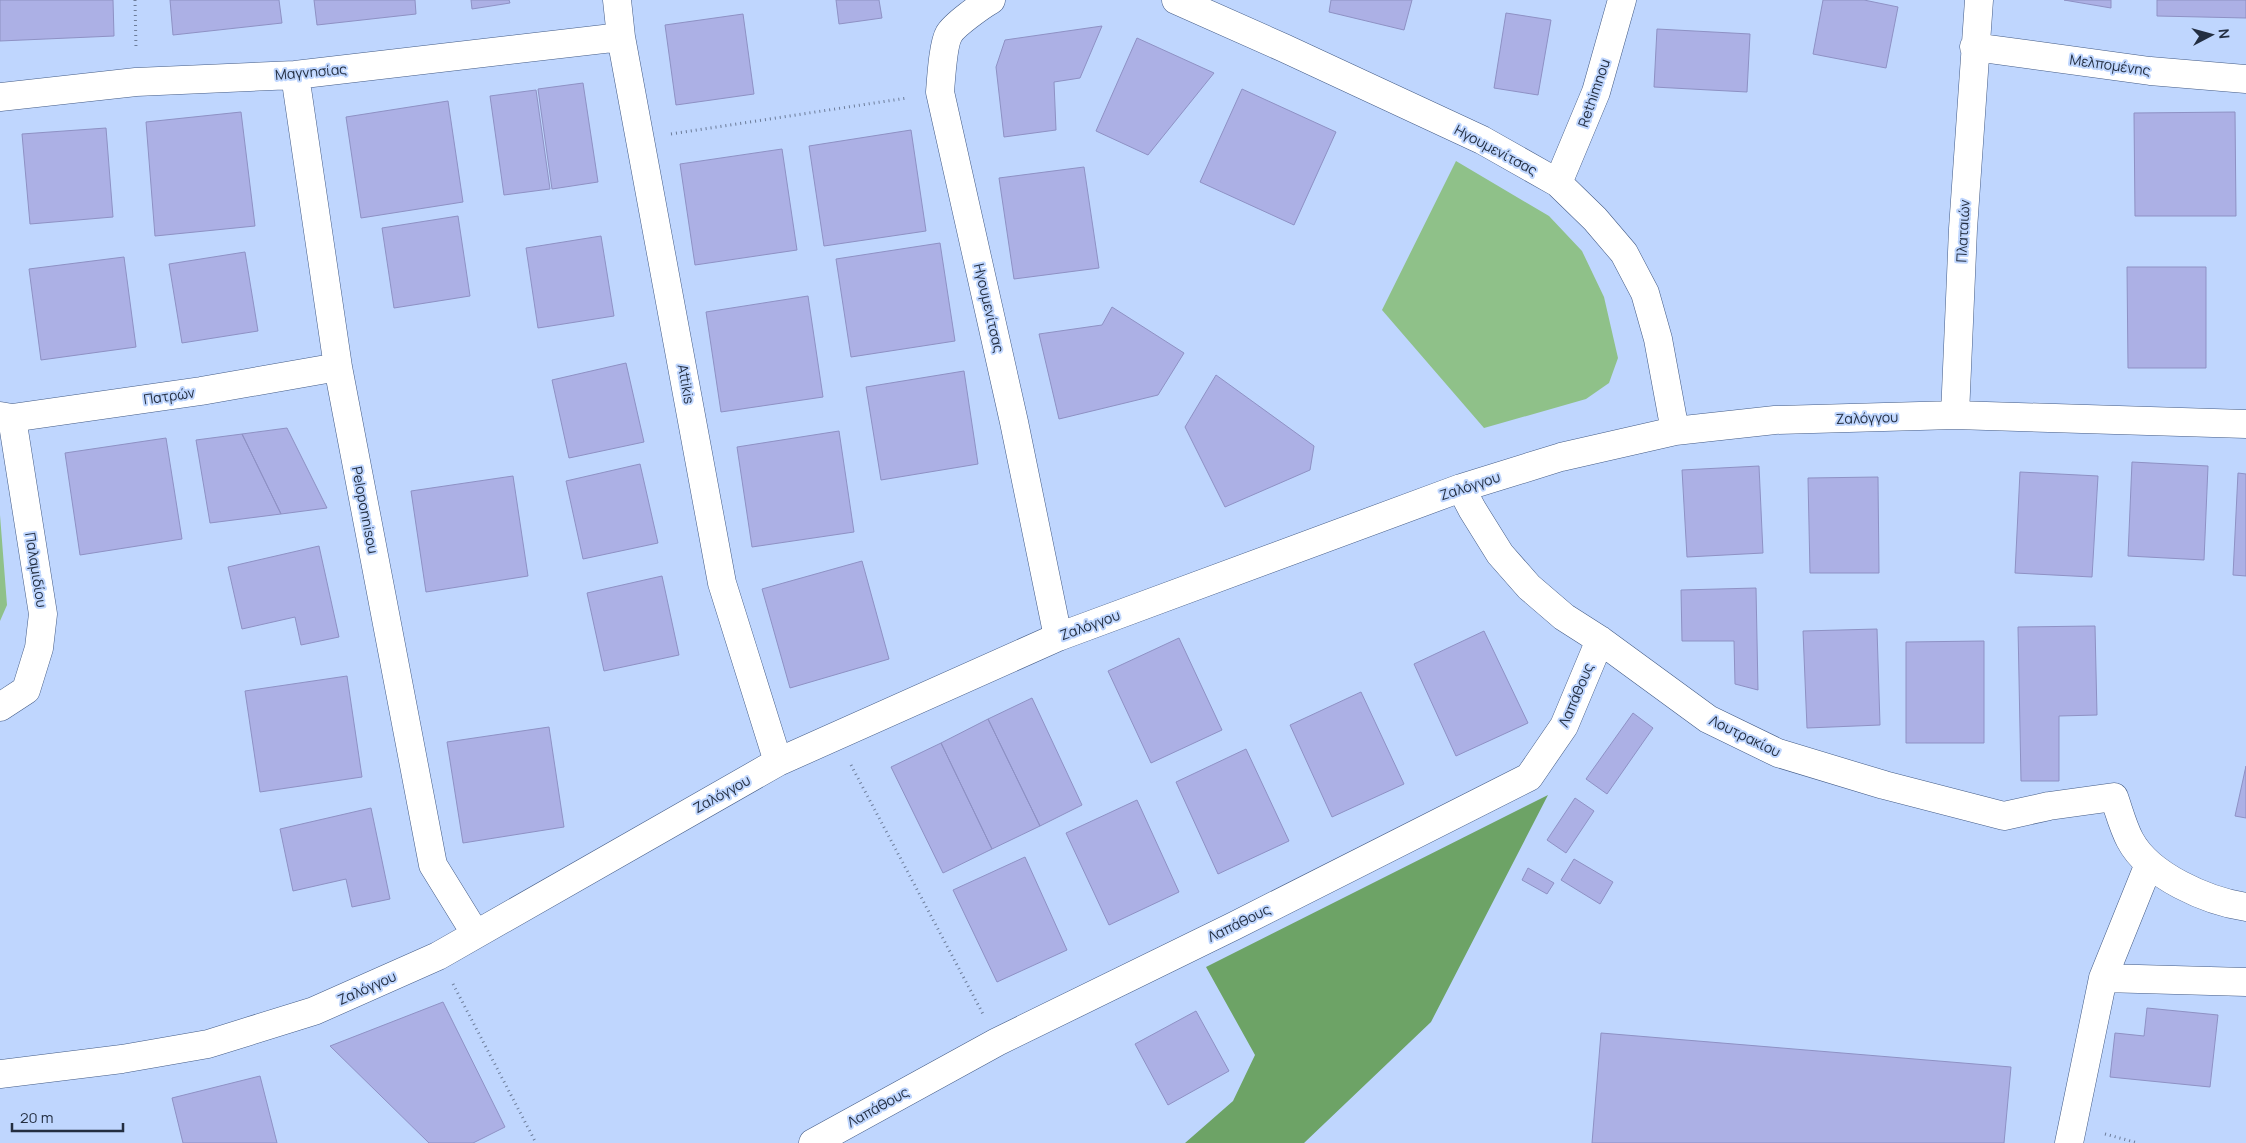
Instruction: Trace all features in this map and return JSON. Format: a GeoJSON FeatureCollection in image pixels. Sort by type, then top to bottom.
{"type":"FeatureCollection","features":[{"type":"Feature","properties":{"kind":"street","name":"Attikis"},"geometry":{"type":"LineString","coordinates":[[616,0],[621,37],[722,583],[778,762]]}},
{"type":"Feature","properties":{"kind":"street","name":"Ηγουμενίτσας"},"geometry":{"type":"LineString","coordinates":[[991,0],[979,7],[949,34],[941,74],[940,92],[1014,422],[1058,636]]}},
{"type":"Feature","properties":{"kind":"street","name":"Ηγουμενίτσας"},"geometry":{"type":"LineString","coordinates":[[1176,0],[1482,140],[1558,183],[1595,219],[1624,253],[1645,292],[1658,339],[1675,431]]}},
{"type":"Feature","properties":{"kind":"street","name":"Rethimnou"},"geometry":{"type":"LineString","coordinates":[[1558,183],[1596,92],[1622,0]]}},
{"type":"Feature","properties":{"kind":"street","name":"Πλαταιών"},"geometry":{"type":"LineString","coordinates":[[1955,415],[1963,230],[1974,46],[1979,0]]}},
{"type":"Feature","properties":{"kind":"street","name":"Μαγνησίας"},"geometry":{"type":"LineString","coordinates":[[0,97],[136,82],[295,75],[621,37]]}},
{"type":"Feature","properties":{"kind":"street","name":"Μελπομένης"},"geometry":{"type":"LineString","coordinates":[[1974,46],[2150,71],[2246,79]]}},
{"type":"Feature","properties":{"kind":"street","name":"Peloponnisou"},"geometry":{"type":"LineString","coordinates":[[295,75],[338,367],[432,865],[475,933]]}},
{"type":"Feature","properties":{"kind":"street","name":"Πατρών"},"geometry":{"type":"LineString","coordinates":[[6,417],[201,391],[338,367]]}},
{"type":"Feature","properties":{"kind":"street","name":"Ζαλόγγου"},"geometry":{"type":"LineString","coordinates":[[0,1074],[122,1059],[208,1044],[314,1011],[438,956],[475,933],[778,762],[1058,636],[1461,488],[1561,457],[1675,431],[1775,420],[1955,415],[2246,424]]}},
{"type":"Feature","properties":{"kind":"street","name":"Παλαμιδίου"},"geometry":{"type":"LineString","coordinates":[[0,707],[26,690],[39,648],[42,614],[6,417]]}},
{"type":"Feature","properties":{"kind":"street","name":"Λουτρακίου"},"geometry":{"type":"LineString","coordinates":[[1461,488],[1490,539],[1529,586],[1564,617],[1600,640],[1708,719],[1778,753],[1796,759],[1894,788],[2004,816],[2049,806],[2114,797],[2130,840],[2149,864]]}},
{"type":"Feature","properties":{"kind":"street","name":"Λαπάθους"},"geometry":{"type":"LineString","coordinates":[[813,1143],[997,1042],[1529,777],[1564,726],[1600,640]]}},
{"type":"Feature","properties":{"kind":"street"},"geometry":{"type":"LineString","coordinates":[[2069,1143],[2102,978],[2149,864],[2173,882],[2231,905],[2246,907]]}},
{"type":"Feature","properties":{"kind":"street"},"geometry":{"type":"LineString","coordinates":[[2102,978],[2246,982]]}},
{"type":"Feature","properties":{"kind":"path"},"geometry":{"type":"LineString","coordinates":[[135,0],[136,82]]}},
{"type":"Feature","properties":{"kind":"path"},"geometry":{"type":"LineString","coordinates":[[641,139],[940,92]]}},
{"type":"Feature","properties":{"kind":"path"},"geometry":{"type":"LineString","coordinates":[[835,736],[997,1042]]}},
{"type":"Feature","properties":{"kind":"path"},"geometry":{"type":"LineString","coordinates":[[438,956],[536,1143]]}},
{"type":"Feature","properties":{"kind":"green space"},"geometry":{"type":"Polygon","coordinates":[[[1456,161],[1549,216],[1582,251],[1604,297],[1618,358],[1609,383],[1586,399],[1484,428],[1382,310],[1456,161]]]}},
{"type":"Feature","properties":{"kind":"green space"},"geometry":{"type":"Polygon","coordinates":[[[0,515],[7,605],[0,621],[0,515]]]}},
{"type":"Feature","properties":{"kind":"green space"},"geometry":{"type":"Polygon","coordinates":[[[1548,795],[1431,1022],[1304,1143],[1185,1143],[1233,1101],[1255,1055],[1206,967],[1548,795]]]}},
{"type":"Feature","properties":{"kind":"building"},"geometry":{"type":"Polygon","coordinates":[[[0,0],[113,0],[114,36],[0,41],[0,0]]]}},
{"type":"Feature","properties":{"kind":"building"},"geometry":{"type":"Polygon","coordinates":[[[170,0],[279,0],[282,23],[173,35],[170,0]]]}},
{"type":"Feature","properties":{"kind":"building"},"geometry":{"type":"Polygon","coordinates":[[[314,0],[415,0],[416,14],[317,25],[314,0]]]}},
{"type":"Feature","properties":{"kind":"building"},"geometry":{"type":"Polygon","coordinates":[[[471,0],[509,0],[510,3],[472,9],[471,0]]]}},
{"type":"Feature","properties":{"kind":"building"},"geometry":{"type":"Polygon","coordinates":[[[836,0],[879,0],[882,18],[839,24],[836,0]]]}},
{"type":"Feature","properties":{"kind":"building"},"geometry":{"type":"Polygon","coordinates":[[[1331,0],[1412,0],[1404,30],[1329,12],[1331,0]]]}},
{"type":"Feature","properties":{"kind":"building"},"geometry":{"type":"Polygon","coordinates":[[[1823,0],[1864,0],[1898,7],[1886,68],[1813,54],[1823,0]]]}},
{"type":"Feature","properties":{"kind":"building"},"geometry":{"type":"Polygon","coordinates":[[[2064,0],[2111,0],[2111,8],[2064,0]]]}},
{"type":"Feature","properties":{"kind":"building"},"geometry":{"type":"Polygon","coordinates":[[[2157,0],[2246,0],[2246,18],[2157,16],[2157,0]]]}},
{"type":"Feature","properties":{"kind":"building"},"geometry":{"type":"Polygon","coordinates":[[[1506,13],[1551,20],[1538,95],[1494,88],[1506,13]]]}},
{"type":"Feature","properties":{"kind":"building"},"geometry":{"type":"Polygon","coordinates":[[[743,14],[754,94],[676,105],[665,25],[743,14]]]}},
{"type":"Feature","properties":{"kind":"building"},"geometry":{"type":"Polygon","coordinates":[[[1102,26],[1080,78],[1054,82],[1056,130],[1004,137],[996,67],[1005,40],[1102,26]]]}},
{"type":"Feature","properties":{"kind":"building"},"geometry":{"type":"Polygon","coordinates":[[[1657,29],[1750,34],[1747,92],[1654,87],[1657,29]]]}},
{"type":"Feature","properties":{"kind":"building"},"geometry":{"type":"Polygon","coordinates":[[[1137,38],[1214,73],[1148,155],[1096,131],[1137,38]]]}},
{"type":"Feature","properties":{"kind":"building"},"geometry":{"type":"Polygon","coordinates":[[[583,83],[598,182],[552,189],[538,89],[583,83]]]}},
{"type":"Feature","properties":{"kind":"building"},"geometry":{"type":"Polygon","coordinates":[[[1242,89],[1336,132],[1294,225],[1200,182],[1242,89]]]}},
{"type":"Feature","properties":{"kind":"building"},"geometry":{"type":"Polygon","coordinates":[[[536,90],[550,189],[504,195],[490,96],[536,90]]]}},
{"type":"Feature","properties":{"kind":"building"},"geometry":{"type":"Polygon","coordinates":[[[448,101],[463,202],[361,218],[346,117],[448,101]]]}},
{"type":"Feature","properties":{"kind":"building"},"geometry":{"type":"Polygon","coordinates":[[[241,112],[255,226],[155,236],[146,122],[241,112]]]}},
{"type":"Feature","properties":{"kind":"building"},"geometry":{"type":"Polygon","coordinates":[[[2235,112],[2236,216],[2135,216],[2134,113],[2235,112]]]}},
{"type":"Feature","properties":{"kind":"building"},"geometry":{"type":"Polygon","coordinates":[[[106,128],[113,217],[30,224],[22,134],[106,128]]]}},
{"type":"Feature","properties":{"kind":"building"},"geometry":{"type":"Polygon","coordinates":[[[911,130],[926,231],[824,246],[809,146],[911,130]]]}},
{"type":"Feature","properties":{"kind":"building"},"geometry":{"type":"Polygon","coordinates":[[[782,149],[797,250],[695,265],[680,164],[782,149]]]}},
{"type":"Feature","properties":{"kind":"building"},"geometry":{"type":"Polygon","coordinates":[[[1084,167],[1099,268],[1014,279],[999,178],[1084,167]]]}},
{"type":"Feature","properties":{"kind":"building"},"geometry":{"type":"Polygon","coordinates":[[[458,216],[470,296],[394,308],[382,228],[458,216]]]}},
{"type":"Feature","properties":{"kind":"building"},"geometry":{"type":"Polygon","coordinates":[[[601,236],[614,316],[538,328],[526,248],[601,236]]]}},
{"type":"Feature","properties":{"kind":"building"},"geometry":{"type":"Polygon","coordinates":[[[940,243],[955,341],[851,357],[836,259],[940,243]]]}},
{"type":"Feature","properties":{"kind":"building"},"geometry":{"type":"Polygon","coordinates":[[[245,252],[258,331],[182,343],[169,264],[245,252]]]}},
{"type":"Feature","properties":{"kind":"building"},"geometry":{"type":"Polygon","coordinates":[[[124,257],[136,347],[41,360],[29,269],[124,257]]]}},
{"type":"Feature","properties":{"kind":"building"},"geometry":{"type":"Polygon","coordinates":[[[2127,267],[2206,267],[2206,368],[2128,368],[2127,267]]]}},
{"type":"Feature","properties":{"kind":"building"},"geometry":{"type":"Polygon","coordinates":[[[808,296],[823,397],[721,412],[706,312],[808,296]]]}},
{"type":"Feature","properties":{"kind":"building"},"geometry":{"type":"Polygon","coordinates":[[[1112,307],[1184,353],[1158,395],[1059,419],[1039,334],[1102,325],[1112,307]]]}},
{"type":"Feature","properties":{"kind":"building"},"geometry":{"type":"Polygon","coordinates":[[[626,363],[644,442],[569,458],[552,380],[626,363]]]}},
{"type":"Feature","properties":{"kind":"building"},"geometry":{"type":"Polygon","coordinates":[[[964,371],[978,464],[881,480],[866,387],[964,371]]]}},
{"type":"Feature","properties":{"kind":"building"},"geometry":{"type":"Polygon","coordinates":[[[1216,375],[1314,446],[1310,470],[1225,507],[1185,427],[1216,375]]]}},
{"type":"Feature","properties":{"kind":"building"},"geometry":{"type":"Polygon","coordinates":[[[287,428],[327,508],[281,514],[242,434],[287,428]]]}},
{"type":"Feature","properties":{"kind":"building"},"geometry":{"type":"Polygon","coordinates":[[[839,431],[854,532],[752,547],[737,447],[839,431]]]}},
{"type":"Feature","properties":{"kind":"building"},"geometry":{"type":"Polygon","coordinates":[[[242,434],[281,514],[210,523],[196,440],[242,434]]]}},
{"type":"Feature","properties":{"kind":"building"},"geometry":{"type":"Polygon","coordinates":[[[166,438],[182,539],[80,555],[65,453],[166,438]]]}},
{"type":"Feature","properties":{"kind":"building"},"geometry":{"type":"Polygon","coordinates":[[[2132,462],[2208,466],[2204,560],[2128,556],[2132,462]]]}},
{"type":"Feature","properties":{"kind":"building"},"geometry":{"type":"Polygon","coordinates":[[[640,464],[658,543],[583,559],[566,481],[640,464]]]}},
{"type":"Feature","properties":{"kind":"building"},"geometry":{"type":"Polygon","coordinates":[[[1759,466],[1763,553],[1687,557],[1682,470],[1759,466]]]}},
{"type":"Feature","properties":{"kind":"building"},"geometry":{"type":"Polygon","coordinates":[[[2020,472],[2098,476],[2092,577],[2015,573],[2020,472]]]}},
{"type":"Feature","properties":{"kind":"building"},"geometry":{"type":"Polygon","coordinates":[[[2238,473],[2246,474],[2246,576],[2233,575],[2238,473]]]}},
{"type":"Feature","properties":{"kind":"building"},"geometry":{"type":"Polygon","coordinates":[[[513,476],[528,576],[426,592],[411,491],[513,476]]]}},
{"type":"Feature","properties":{"kind":"building"},"geometry":{"type":"Polygon","coordinates":[[[1878,477],[1879,573],[1810,573],[1808,478],[1878,477]]]}},
{"type":"Feature","properties":{"kind":"building"},"geometry":{"type":"Polygon","coordinates":[[[319,546],[339,637],[301,645],[295,617],[242,629],[228,567],[319,546]]]}},
{"type":"Feature","properties":{"kind":"building"},"geometry":{"type":"Polygon","coordinates":[[[862,561],[889,659],[790,688],[762,589],[862,561]]]}},
{"type":"Feature","properties":{"kind":"building"},"geometry":{"type":"Polygon","coordinates":[[[662,576],[679,655],[604,671],[587,593],[662,576]]]}},
{"type":"Feature","properties":{"kind":"building"},"geometry":{"type":"Polygon","coordinates":[[[1756,588],[1758,690],[1735,684],[1734,641],[1682,641],[1681,590],[1756,588]]]}},
{"type":"Feature","properties":{"kind":"building"},"geometry":{"type":"Polygon","coordinates":[[[2095,626],[2097,715],[2059,716],[2059,781],[2021,781],[2018,627],[2095,626]]]}},
{"type":"Feature","properties":{"kind":"building"},"geometry":{"type":"Polygon","coordinates":[[[1877,629],[1880,725],[1807,728],[1803,631],[1877,629]]]}},
{"type":"Feature","properties":{"kind":"building"},"geometry":{"type":"Polygon","coordinates":[[[1484,631],[1528,723],[1456,756],[1414,664],[1484,631]]]}},
{"type":"Feature","properties":{"kind":"building"},"geometry":{"type":"Polygon","coordinates":[[[1179,638],[1222,730],[1151,763],[1108,671],[1179,638]]]}},
{"type":"Feature","properties":{"kind":"building"},"geometry":{"type":"Polygon","coordinates":[[[1984,641],[1984,743],[1906,743],[1906,642],[1984,641]]]}},
{"type":"Feature","properties":{"kind":"building"},"geometry":{"type":"Polygon","coordinates":[[[347,676],[362,777],[260,792],[245,691],[347,676]]]}},
{"type":"Feature","properties":{"kind":"building"},"geometry":{"type":"Polygon","coordinates":[[[1361,692],[1404,784],[1332,817],[1290,725],[1361,692]]]}},
{"type":"Feature","properties":{"kind":"building"},"geometry":{"type":"Polygon","coordinates":[[[1032,698],[1082,805],[1040,826],[988,719],[1032,698]]]}},
{"type":"Feature","properties":{"kind":"building"},"geometry":{"type":"Polygon","coordinates":[[[1633,713],[1653,728],[1607,794],[1586,779],[1633,713]]]}},
{"type":"Feature","properties":{"kind":"building"},"geometry":{"type":"Polygon","coordinates":[[[988,719],[1040,826],[992,849],[941,743],[988,719]]]}},
{"type":"Feature","properties":{"kind":"building"},"geometry":{"type":"Polygon","coordinates":[[[549,727],[564,827],[463,843],[447,742],[549,727]]]}},
{"type":"Feature","properties":{"kind":"building"},"geometry":{"type":"Polygon","coordinates":[[[941,743],[992,849],[943,873],[891,767],[941,743]]]}},
{"type":"Feature","properties":{"kind":"building"},"geometry":{"type":"Polygon","coordinates":[[[1246,749],[1289,841],[1218,874],[1176,782],[1246,749]]]}},
{"type":"Feature","properties":{"kind":"building"},"geometry":{"type":"Polygon","coordinates":[[[2246,766],[2246,818],[2235,816],[2246,766]]]}},
{"type":"Feature","properties":{"kind":"building"},"geometry":{"type":"Polygon","coordinates":[[[1575,798],[1594,811],[1566,853],[1547,840],[1575,798]]]}},
{"type":"Feature","properties":{"kind":"building"},"geometry":{"type":"Polygon","coordinates":[[[1137,800],[1179,892],[1109,925],[1066,833],[1137,800]]]}},
{"type":"Feature","properties":{"kind":"building"},"geometry":{"type":"Polygon","coordinates":[[[371,808],[390,899],[352,907],[346,879],[293,891],[280,829],[371,808]]]}},
{"type":"Feature","properties":{"kind":"building"},"geometry":{"type":"Polygon","coordinates":[[[1025,857],[1067,950],[997,982],[953,890],[1025,857]]]}},
{"type":"Feature","properties":{"kind":"building"},"geometry":{"type":"Polygon","coordinates":[[[1574,859],[1613,882],[1600,904],[1561,880],[1574,859]]]}},
{"type":"Feature","properties":{"kind":"building"},"geometry":{"type":"Polygon","coordinates":[[[1528,868],[1554,883],[1547,894],[1522,880],[1528,868]]]}},
{"type":"Feature","properties":{"kind":"building"},"geometry":{"type":"Polygon","coordinates":[[[443,1002],[505,1127],[473,1143],[429,1143],[330,1046],[443,1002]]]}},
{"type":"Feature","properties":{"kind":"building"},"geometry":{"type":"Polygon","coordinates":[[[2147,1008],[2218,1015],[2210,1087],[2110,1077],[2115,1033],[2144,1036],[2147,1008]]]}},
{"type":"Feature","properties":{"kind":"building"},"geometry":{"type":"Polygon","coordinates":[[[1196,1011],[1229,1071],[1168,1105],[1135,1044],[1196,1011]]]}},
{"type":"Feature","properties":{"kind":"building"},"geometry":{"type":"Polygon","coordinates":[[[1601,1033],[2011,1067],[2004,1143],[1592,1143],[1601,1033]]]}},
{"type":"Feature","properties":{"kind":"building"},"geometry":{"type":"Polygon","coordinates":[[[260,1076],[277,1143],[183,1143],[172,1098],[260,1076]]]}}]}
